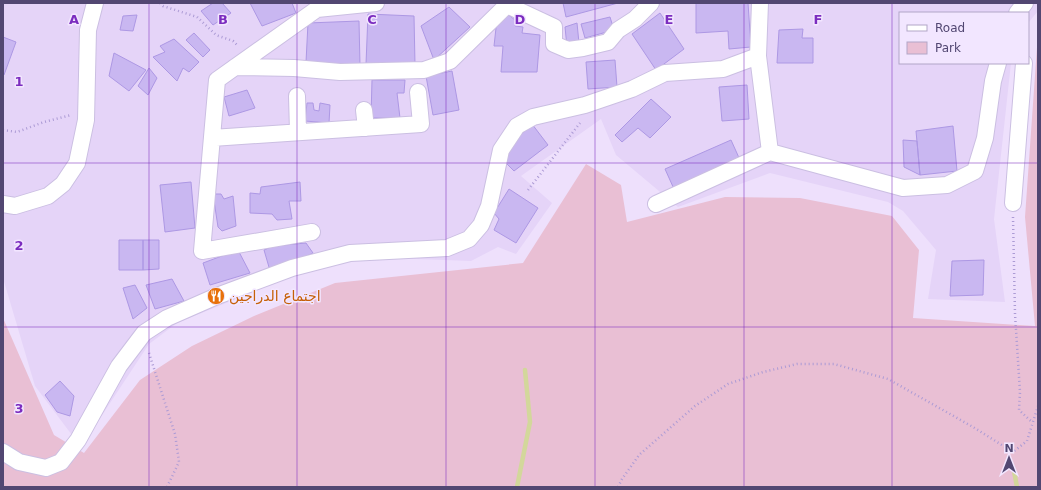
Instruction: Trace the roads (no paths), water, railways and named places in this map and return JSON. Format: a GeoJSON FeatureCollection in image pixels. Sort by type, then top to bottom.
{"type":"FeatureCollection","features":[{"type":"Feature","properties":{"kind":"street"},"geometry":{"type":"LineString","coordinates":[[3,204],[15,206],[48,196],[62,184],[77,163],[86,120],[88,30],[95,3]]}},
{"type":"Feature","properties":{"kind":"street"},"geometry":{"type":"LineString","coordinates":[[312,232],[202,251],[217,80],[317,9],[376,3]]}},
{"type":"Feature","properties":{"kind":"street"},"geometry":{"type":"LineString","coordinates":[[235,67],[294,68],[340,72],[424,70],[450,61],[507,5],[554,27],[554,44],[568,50],[583,48],[608,42],[618,30],[635,19],[651,3]]}},
{"type":"Feature","properties":{"kind":"street"},"geometry":{"type":"LineString","coordinates":[[760,3],[758,56],[770,152]]}},
{"type":"Feature","properties":{"kind":"street"},"geometry":{"type":"LineString","coordinates":[[1019,12],[1025,3]]}},
{"type":"Feature","properties":{"kind":"street"},"geometry":{"type":"LineString","coordinates":[[3,452],[19,462],[46,468],[61,462],[78,440],[118,366],[144,333],[167,318],[217,296],[292,268],[350,253],[447,248],[469,239],[481,225],[488,209],[502,150],[517,126],[533,117],[597,101],[632,89],[665,73],[723,69],[758,56]]}},
{"type":"Feature","properties":{"kind":"street"},"geometry":{"type":"LineString","coordinates":[[656,204],[770,152],[903,188],[947,185],[975,171],[985,138],[993,81],[998,64]]}},
{"type":"Feature","properties":{"kind":"street"},"geometry":{"type":"LineString","coordinates":[[1012,203],[1024,64]]}},
{"type":"Feature","properties":{"kind":"street"},"geometry":{"type":"LineString","coordinates":[[212,138],[420,124],[418,92]]}},
{"type":"Feature","properties":{"kind":"street"},"geometry":{"type":"LineString","coordinates":[[297,96],[298,132]]}},
{"type":"Feature","properties":{"kind":"street"},"geometry":{"type":"LineString","coordinates":[[364,110],[366,128]]}},
{"type":"Feature","properties":{"kind":"waterway"},"geometry":{"type":"LineString","coordinates":[[517,487],[530,422],[525,370]]}},
{"type":"Feature","properties":{"kind":"waterway"},"geometry":{"type":"LineString","coordinates":[[1014,471],[1017,487]]}},
{"type":"Feature","properties":{"kind":"place","name":"اجتماع الدراجين"},"geometry":{"type":"Point","coordinates":[216,296]}}]}
